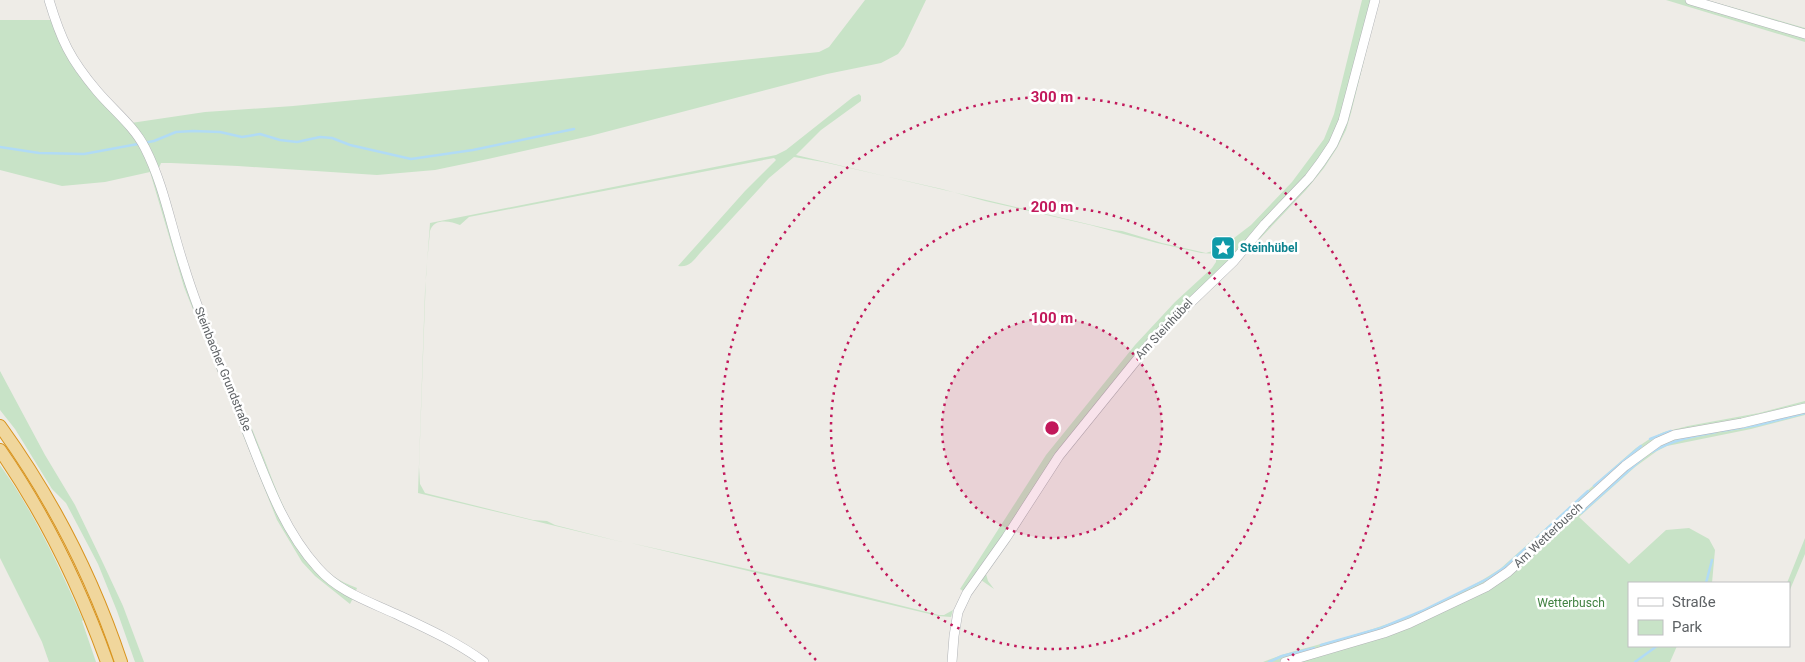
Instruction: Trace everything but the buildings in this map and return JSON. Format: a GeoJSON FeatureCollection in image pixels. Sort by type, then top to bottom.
{"type":"FeatureCollection","features":[{"type":"Feature","properties":{"kind":"highway"},"geometry":{"type":"LineString","coordinates":[[0,426],[30,470],[74,547],[100,605],[121,662]]}},
{"type":"Feature","properties":{"kind":"highway"},"geometry":{"type":"LineString","coordinates":[[0,450],[42,517],[69,568],[107,662]]}},
{"type":"Feature","properties":{"kind":"street","name":"Steinbacher Grundstraße"},"geometry":{"type":"LineString","coordinates":[[49,0],[59,33],[72,58],[97,91],[142,142],[161,189],[188,282],[271,491],[294,537],[306,554],[332,582],[350,594],[436,634],[484,662]]}},
{"type":"Feature","properties":{"kind":"street","name":"Am Steinhübel"},"geometry":{"type":"LineString","coordinates":[[952,662],[958,612],[966,593],[1006,538],[1059,456],[1156,336],[1233,262],[1265,224],[1309,178],[1321,162],[1343,121],[1375,0]]}},
{"type":"Feature","properties":{"kind":"street"},"geometry":{"type":"LineString","coordinates":[[1690,0],[1805,34]]}},
{"type":"Feature","properties":{"kind":"street","name":"Am Wetterbusch"},"geometry":{"type":"LineString","coordinates":[[1285,662],[1384,633],[1486,587],[1508,572],[1625,466],[1658,442],[1674,435],[1751,421],[1805,408]]}},
{"type":"Feature","properties":{"kind":"green space"},"geometry":{"type":"Polygon","coordinates":[[[865,0],[926,0],[904,46],[898,54],[881,63],[827,74],[590,136],[435,170],[377,175],[171,163],[161,163],[159,168],[150,147],[131,123],[205,112],[407,95],[819,52],[829,47],[865,0]]]}},
{"type":"Feature","properties":{"kind":"green space"},"geometry":{"type":"Polygon","coordinates":[[[1362,0],[1379,0],[1346,130],[1324,168],[1306,190],[1234,266],[1166,331],[1059,463],[1015,533],[986,574],[988,581],[994,589],[981,580],[970,595],[960,589],[1046,455],[1135,345],[1175,302],[1212,268],[1216,262],[1216,254],[1201,253],[1157,243],[955,193],[1122,231],[1206,253],[1215,250],[1221,243],[1234,238],[1251,225],[1292,182],[1324,139],[1334,114],[1362,0]]]}},
{"type":"Feature","properties":{"kind":"green space"},"geometry":{"type":"Polygon","coordinates":[[[1666,0],[1707,0],[1805,28],[1805,42],[1666,0]]]}},
{"type":"Feature","properties":{"kind":"green space"},"geometry":{"type":"Polygon","coordinates":[[[0,20],[52,20],[57,36],[143,149],[153,171],[168,221],[291,538],[353,598],[350,604],[315,576],[302,562],[277,520],[184,287],[150,172],[105,182],[62,186],[0,170],[0,20]]]}},
{"type":"Feature","properties":{"kind":"green space"},"geometry":{"type":"Polygon","coordinates":[[[859,94],[861,101],[821,130],[796,155],[886,176],[794,157],[769,178],[693,261],[685,266],[678,266],[745,191],[776,160],[774,158],[469,217],[460,225],[452,222],[439,222],[430,231],[427,261],[430,223],[776,155],[786,150],[859,94]]]}},
{"type":"Feature","properties":{"kind":"green space"},"geometry":{"type":"Polygon","coordinates":[[[886,176],[942,189],[955,193],[886,176]]]}},
{"type":"Feature","properties":{"kind":"green space"},"geometry":{"type":"Polygon","coordinates":[[[426,281],[419,467],[420,484],[425,493],[533,520],[547,521],[555,525],[622,542],[418,493],[426,281]]]}},
{"type":"Feature","properties":{"kind":"green space"},"geometry":{"type":"Polygon","coordinates":[[[0,371],[45,455],[75,505],[123,606],[144,662],[135,662],[98,564],[66,503],[52,489],[15,429],[0,410],[0,371]]]}},
{"type":"Feature","properties":{"kind":"green space"},"geometry":{"type":"Polygon","coordinates":[[[233,384],[291,522],[309,551],[320,564],[333,576],[357,588],[355,593],[323,569],[310,555],[289,522],[264,467],[233,384]]]}},
{"type":"Feature","properties":{"kind":"green space","name":"Wetterbusch"},"geometry":{"type":"Polygon","coordinates":[[[1805,401],[1805,415],[1751,429],[1667,446],[1657,451],[1635,467],[1579,517],[1629,564],[1666,530],[1689,528],[1709,539],[1715,550],[1712,582],[1628,582],[1628,647],[1677,647],[1670,662],[1263,662],[1354,635],[1448,599],[1500,569],[1636,448],[1651,438],[1664,432],[1688,426],[1759,413],[1805,401]]]}},
{"type":"Feature","properties":{"kind":"green space"},"geometry":{"type":"Polygon","coordinates":[[[0,465],[35,520],[55,560],[83,620],[96,662],[49,662],[42,642],[0,558],[0,465]]]}},
{"type":"Feature","properties":{"kind":"green space"},"geometry":{"type":"Polygon","coordinates":[[[1805,538],[1805,554],[1790,590],[1790,582],[1787,582],[1805,538]]]}},
{"type":"Feature","properties":{"kind":"green space"},"geometry":{"type":"Polygon","coordinates":[[[631,543],[819,585],[939,615],[944,615],[953,610],[951,617],[938,616],[631,543]]]}},
{"type":"Feature","properties":{"kind":"waterway"},"geometry":{"type":"LineString","coordinates":[[0,147],[39,153],[84,154],[154,141],[176,132],[193,131],[220,132],[242,137],[260,134],[280,140],[297,142],[320,137],[332,138],[350,145],[411,159],[473,150],[574,129]]}},
{"type":"Feature","properties":{"kind":"waterway"},"geometry":{"type":"LineString","coordinates":[[1721,431],[1758,425],[1805,413]]}},
{"type":"Feature","properties":{"kind":"waterway"},"geometry":{"type":"LineString","coordinates":[[1650,439],[1671,431]]}},
{"type":"Feature","properties":{"kind":"waterway"},"geometry":{"type":"LineString","coordinates":[[1652,452],[1675,441],[1716,432]]}},
{"type":"Feature","properties":{"kind":"waterway"},"geometry":{"type":"LineString","coordinates":[[1594,486],[1641,446]]}},
{"type":"Feature","properties":{"kind":"waterway"},"geometry":{"type":"LineString","coordinates":[[1581,513],[1645,456]]}},
{"type":"Feature","properties":{"kind":"waterway"},"geometry":{"type":"LineString","coordinates":[[1321,645],[1381,628],[1422,611],[1489,578],[1505,567],[1588,491]]}},
{"type":"Feature","properties":{"kind":"waterway"},"geometry":{"type":"LineString","coordinates":[[1706,582],[1712,560]]}},
{"type":"Feature","properties":{"kind":"waterway"},"geometry":{"type":"LineString","coordinates":[[1635,662],[1656,647]]}},
{"type":"Feature","properties":{"kind":"waterway"},"geometry":{"type":"LineString","coordinates":[[1269,662],[1282,656],[1314,648]]}},
{"type":"Feature","properties":{"kind":"place","name":"Steinhübel"},"geometry":{"type":"Point","coordinates":[1223,248]}}]}
